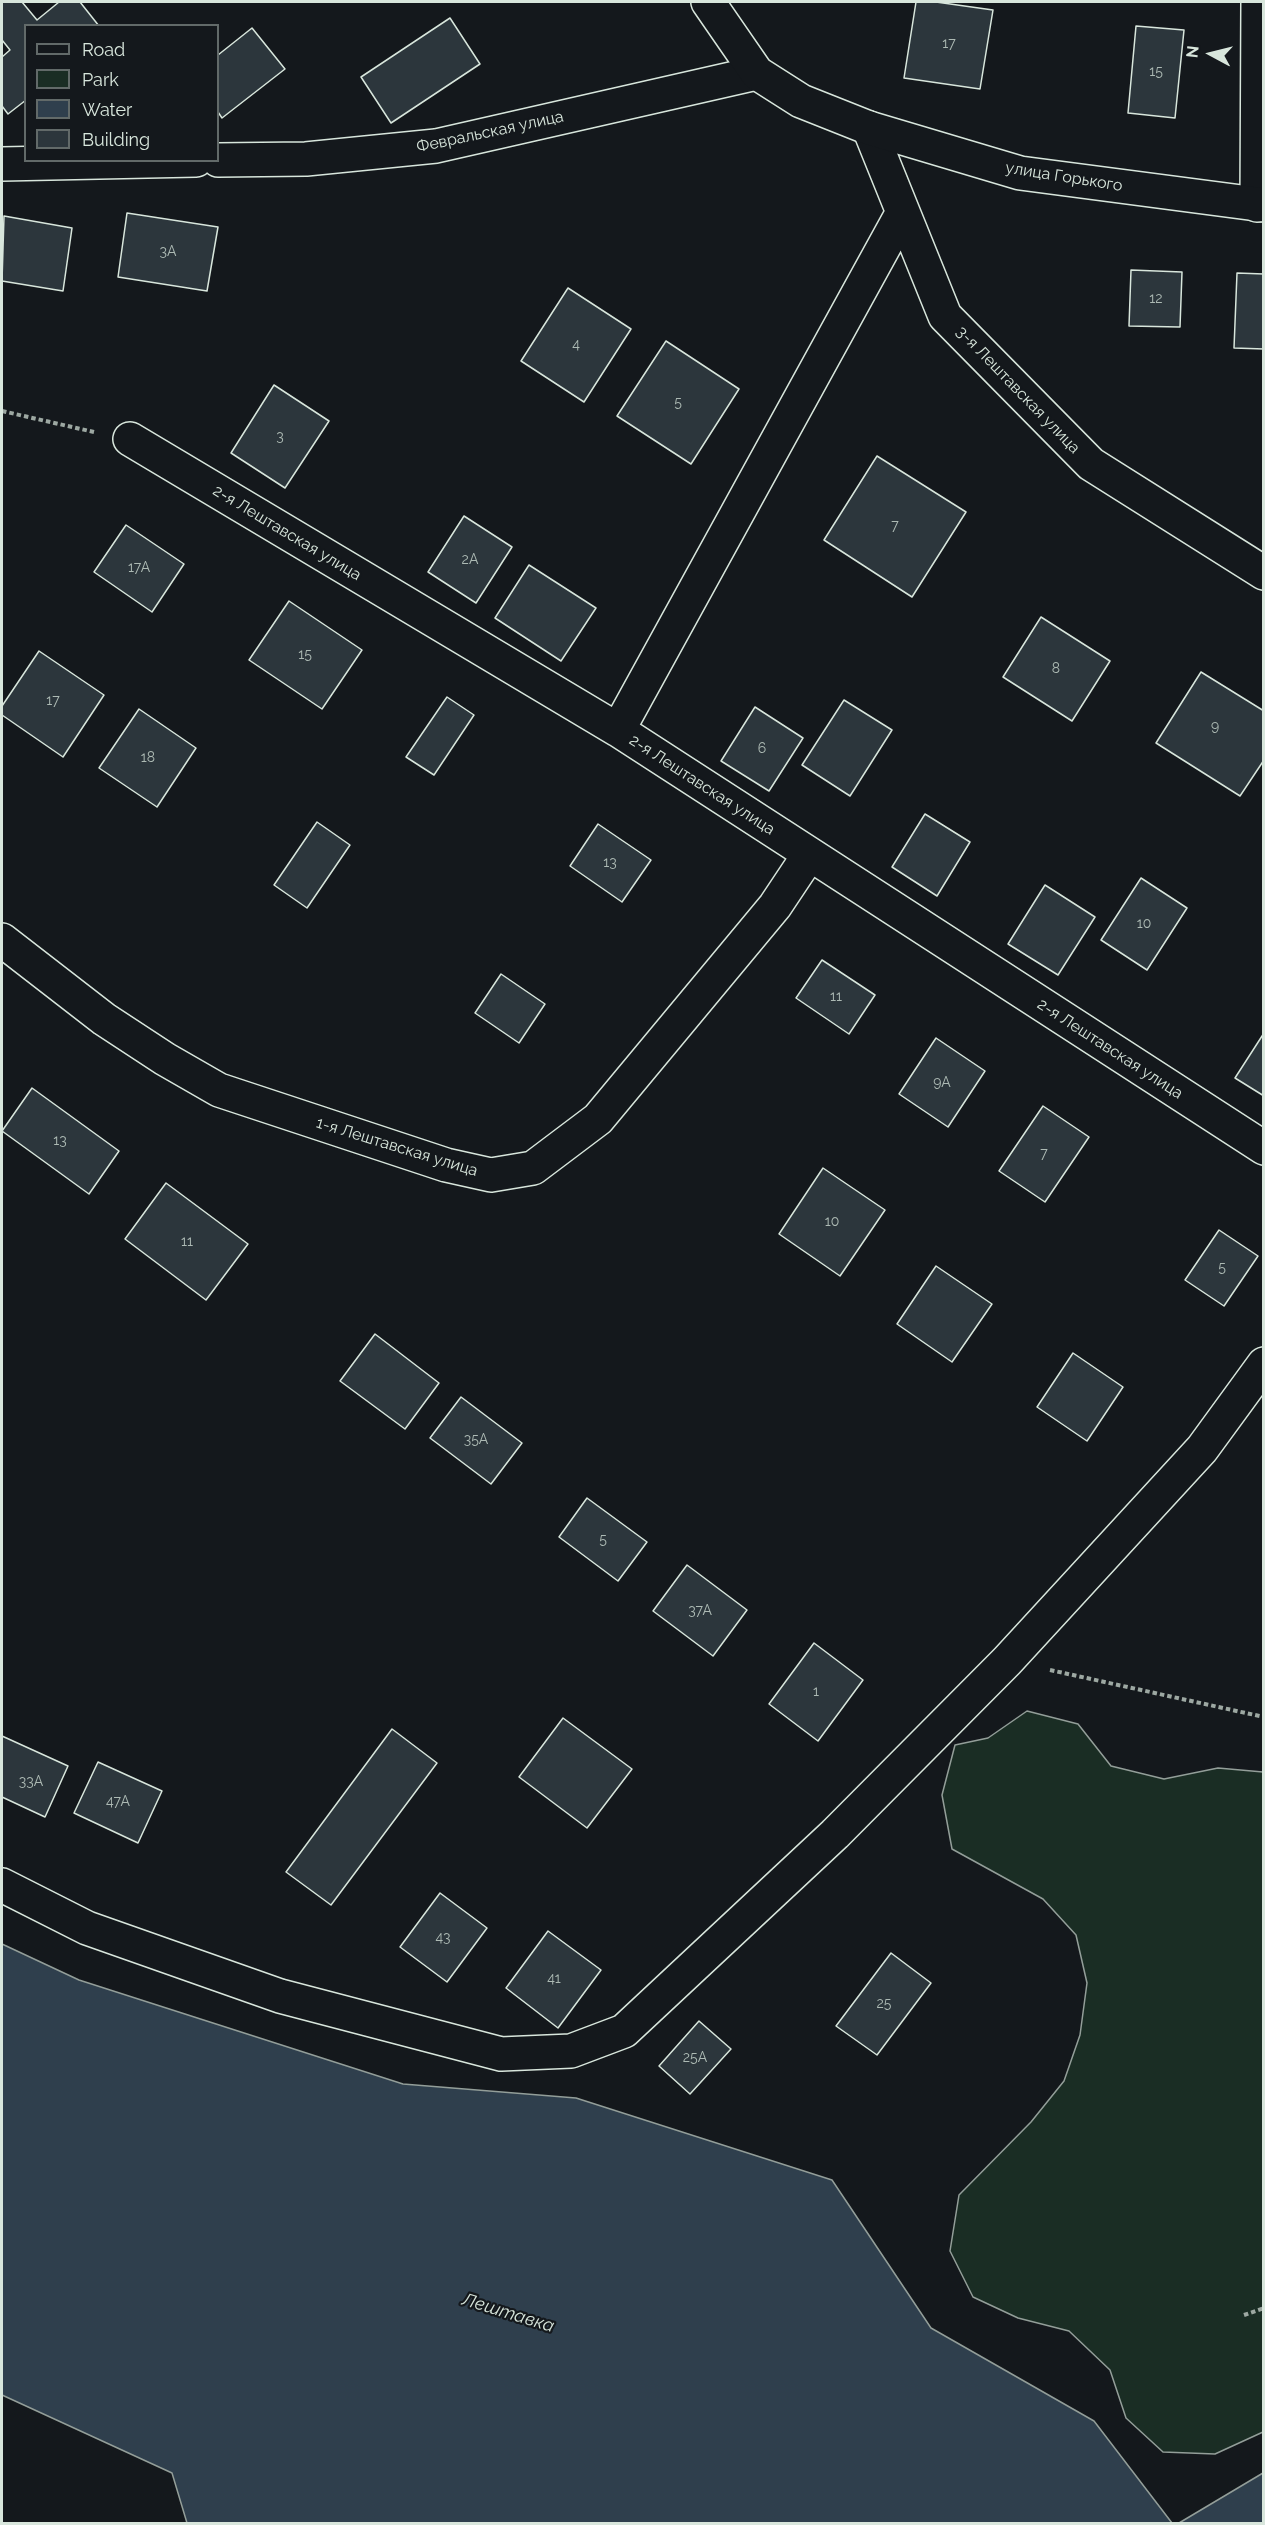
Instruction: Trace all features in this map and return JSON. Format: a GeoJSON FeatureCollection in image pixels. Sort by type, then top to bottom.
{"type":"FeatureCollection","features":[{"type":"Feature","properties":{"kind":"street"},"geometry":{"type":"LineString","coordinates":[[1258,2],[1260,205]]}},
{"type":"Feature","properties":{"kind":"street"},"geometry":{"type":"LineString","coordinates":[[714,4],[758,73]]}},
{"type":"Feature","properties":{"kind":"street","name":"улица Горького"},"geometry":{"type":"LineString","coordinates":[[758,73],[801,101],[868,128],[1020,173],[1260,205]]}},
{"type":"Feature","properties":{"kind":"street","name":"Февральская улица"},"geometry":{"type":"LineString","coordinates":[[219,160],[306,159],[436,146],[758,73]]}},
{"type":"Feature","properties":{"kind":"street","name":"3-я Лештавская улица"},"geometry":{"type":"LineString","coordinates":[[868,128],[945,316],[1091,464],[1263,573]]}},
{"type":"Feature","properties":{"kind":"street"},"geometry":{"type":"LineString","coordinates":[[2,164],[99,162]]}},
{"type":"Feature","properties":{"kind":"street"},"geometry":{"type":"LineString","coordinates":[[618,730],[903,212]]}},
{"type":"Feature","properties":{"kind":"street","name":"2-я Лештавская улица"},"geometry":{"type":"LineString","coordinates":[[130,440],[618,730],[1263,1148]]}},
{"type":"Feature","properties":{"kind":"street","name":"1-я Лештавская улица"},"geometry":{"type":"LineString","coordinates":[[2,940],[104,1019],[165,1059],[219,1090],[446,1165],[491,1175],[533,1168],[598,1119],[775,906],[809,855]]}},
{"type":"Feature","properties":{"kind":"street"},"geometry":{"type":"LineString","coordinates":[[2,1885],[87,1928],[280,1996],[501,2054],[571,2051],[624,2031],[835,1834],[1007,1661],[1202,1449],[1263,1364]]}},
{"type":"Feature","properties":{"kind":"path"},"geometry":{"type":"LineString","coordinates":[[2,411],[130,440]]}},
{"type":"Feature","properties":{"kind":"path"},"geometry":{"type":"LineString","coordinates":[[1007,1661],[1263,1717]]}},
{"type":"Feature","properties":{"kind":"path"},"geometry":{"type":"LineString","coordinates":[[1244,2315],[1263,2308]]}},
{"type":"Feature","properties":{"kind":"green space"},"geometry":{"type":"Polygon","coordinates":[[[1027,1711],[1078,1724],[1111,1766],[1164,1779],[1218,1768],[1263,1772],[1263,2432],[1215,2454],[1163,2452],[1126,2418],[1110,2370],[1069,2331],[1018,2318],[973,2297],[950,2251],[959,2195],[1031,2122],[1064,2081],[1080,2035],[1087,1983],[1076,1935],[1043,1899],[952,1849],[942,1795],[955,1745],[988,1738],[1027,1711]]]}},
{"type":"Feature","properties":{"kind":"water","name":"Лештавка"},"geometry":{"type":"Polygon","coordinates":[[[2,1944],[79,1980],[403,2084],[576,2098],[832,2180],[931,2328],[1094,2421],[1172,2523],[187,2523],[172,2473],[2,2395],[2,1944]]]}},
{"type":"Feature","properties":{"kind":"water"},"geometry":{"type":"Polygon","coordinates":[[[1263,2473],[1263,2523],[1179,2523],[1263,2473]]]}},
{"type":"Feature","properties":{"kind":"building"},"geometry":{"type":"Polygon","coordinates":[[[2,2],[22,2],[37,20],[59,2],[80,2],[97,24],[24,24],[24,102],[8,114],[2,106],[2,57],[10,50],[2,40],[2,2]]]}},
{"type":"Feature","properties":{"kind":"building"},"geometry":{"type":"Polygon","coordinates":[[[916,2],[936,2],[993,10],[980,89],[904,78],[916,2]]]}},
{"type":"Feature","properties":{"kind":"building"},"geometry":{"type":"Polygon","coordinates":[[[450,18],[480,64],[391,123],[361,77],[450,18]]]}},
{"type":"Feature","properties":{"kind":"building"},"geometry":{"type":"Polygon","coordinates":[[[1136,26],[1184,30],[1175,118],[1128,113],[1136,26]]]}},
{"type":"Feature","properties":{"kind":"building"},"geometry":{"type":"Polygon","coordinates":[[[252,28],[285,69],[222,118],[219,114],[219,54],[252,28]]]}},
{"type":"Feature","properties":{"kind":"building"},"geometry":{"type":"Polygon","coordinates":[[[127,213],[218,227],[207,291],[118,277],[127,213]]]}},
{"type":"Feature","properties":{"kind":"building"},"geometry":{"type":"Polygon","coordinates":[[[4,216],[72,228],[63,291],[2,281],[4,216]]]}},
{"type":"Feature","properties":{"kind":"building"},"geometry":{"type":"Polygon","coordinates":[[[1131,270],[1182,272],[1180,327],[1129,326],[1131,270]]]}},
{"type":"Feature","properties":{"kind":"building"},"geometry":{"type":"Polygon","coordinates":[[[1237,273],[1264,274],[1264,349],[1234,348],[1237,273]]]}},
{"type":"Feature","properties":{"kind":"building"},"geometry":{"type":"Polygon","coordinates":[[[568,288],[631,329],[584,402],[521,361],[568,288]]]}},
{"type":"Feature","properties":{"kind":"building"},"geometry":{"type":"Polygon","coordinates":[[[666,341],[739,389],[691,464],[617,416],[666,341]]]}},
{"type":"Feature","properties":{"kind":"building"},"geometry":{"type":"Polygon","coordinates":[[[274,385],[329,421],[285,488],[231,453],[274,385]]]}},
{"type":"Feature","properties":{"kind":"building"},"geometry":{"type":"Polygon","coordinates":[[[877,456],[966,512],[912,597],[824,540],[877,456]]]}},
{"type":"Feature","properties":{"kind":"building"},"geometry":{"type":"Polygon","coordinates":[[[464,516],[512,547],[476,603],[428,572],[464,516]]]}},
{"type":"Feature","properties":{"kind":"building"},"geometry":{"type":"Polygon","coordinates":[[[126,525],[184,564],[152,612],[94,572],[126,525]]]}},
{"type":"Feature","properties":{"kind":"building"},"geometry":{"type":"Polygon","coordinates":[[[529,565],[596,608],[561,661],[495,618],[529,565]]]}},
{"type":"Feature","properties":{"kind":"building"},"geometry":{"type":"Polygon","coordinates":[[[289,601],[362,650],[322,709],[249,660],[289,601]]]}},
{"type":"Feature","properties":{"kind":"building"},"geometry":{"type":"Polygon","coordinates":[[[1041,617],[1110,661],[1072,721],[1003,677],[1041,617]]]}},
{"type":"Feature","properties":{"kind":"building"},"geometry":{"type":"Polygon","coordinates":[[[39,651],[104,695],[63,757],[2,715],[2,706],[39,651]]]}},
{"type":"Feature","properties":{"kind":"building"},"geometry":{"type":"Polygon","coordinates":[[[1201,672],[1264,711],[1264,760],[1240,796],[1156,743],[1201,672]]]}},
{"type":"Feature","properties":{"kind":"building"},"geometry":{"type":"Polygon","coordinates":[[[447,697],[474,715],[434,775],[406,757],[447,697]]]}},
{"type":"Feature","properties":{"kind":"building"},"geometry":{"type":"Polygon","coordinates":[[[844,700],[892,730],[850,796],[802,765],[844,700]]]}},
{"type":"Feature","properties":{"kind":"building"},"geometry":{"type":"Polygon","coordinates":[[[755,707],[803,738],[769,791],[721,761],[755,707]]]}},
{"type":"Feature","properties":{"kind":"building"},"geometry":{"type":"Polygon","coordinates":[[[139,709],[196,748],[157,807],[99,768],[139,709]]]}},
{"type":"Feature","properties":{"kind":"building"},"geometry":{"type":"Polygon","coordinates":[[[925,814],[970,842],[937,896],[892,867],[925,814]]]}},
{"type":"Feature","properties":{"kind":"building"},"geometry":{"type":"Polygon","coordinates":[[[317,822],[350,845],[307,908],[274,885],[317,822]]]}},
{"type":"Feature","properties":{"kind":"building"},"geometry":{"type":"Polygon","coordinates":[[[598,824],[651,860],[622,902],[570,866],[598,824]]]}},
{"type":"Feature","properties":{"kind":"building"},"geometry":{"type":"Polygon","coordinates":[[[1141,878],[1187,908],[1147,970],[1101,940],[1141,878]]]}},
{"type":"Feature","properties":{"kind":"building"},"geometry":{"type":"Polygon","coordinates":[[[1045,885],[1095,917],[1058,975],[1008,944],[1045,885]]]}},
{"type":"Feature","properties":{"kind":"building"},"geometry":{"type":"Polygon","coordinates":[[[822,960],[875,995],[849,1034],[796,998],[822,960]]]}},
{"type":"Feature","properties":{"kind":"building"},"geometry":{"type":"Polygon","coordinates":[[[501,974],[545,1004],[519,1043],[475,1013],[501,974]]]}},
{"type":"Feature","properties":{"kind":"building"},"geometry":{"type":"Polygon","coordinates":[[[1264,1033],[1264,1096],[1235,1078],[1264,1033]]]}},
{"type":"Feature","properties":{"kind":"building"},"geometry":{"type":"Polygon","coordinates":[[[936,1038],[985,1071],[948,1127],[899,1094],[936,1038]]]}},
{"type":"Feature","properties":{"kind":"building"},"geometry":{"type":"Polygon","coordinates":[[[32,1088],[119,1151],[89,1194],[2,1131],[32,1088]]]}},
{"type":"Feature","properties":{"kind":"building"},"geometry":{"type":"Polygon","coordinates":[[[1043,1106],[1089,1137],[1045,1202],[999,1171],[1043,1106]]]}},
{"type":"Feature","properties":{"kind":"building"},"geometry":{"type":"Polygon","coordinates":[[[823,1168],[885,1210],[840,1276],[779,1234],[823,1168]]]}},
{"type":"Feature","properties":{"kind":"building"},"geometry":{"type":"Polygon","coordinates":[[[166,1183],[248,1244],[206,1300],[125,1239],[166,1183]]]}},
{"type":"Feature","properties":{"kind":"building"},"geometry":{"type":"Polygon","coordinates":[[[1219,1230],[1258,1256],[1224,1306],[1185,1280],[1219,1230]]]}},
{"type":"Feature","properties":{"kind":"building"},"geometry":{"type":"Polygon","coordinates":[[[936,1266],[992,1304],[952,1362],[897,1324],[936,1266]]]}},
{"type":"Feature","properties":{"kind":"building"},"geometry":{"type":"Polygon","coordinates":[[[375,1334],[439,1383],[405,1429],[340,1381],[375,1334]]]}},
{"type":"Feature","properties":{"kind":"building"},"geometry":{"type":"Polygon","coordinates":[[[1073,1353],[1123,1387],[1087,1441],[1037,1407],[1073,1353]]]}},
{"type":"Feature","properties":{"kind":"building"},"geometry":{"type":"Polygon","coordinates":[[[461,1397],[522,1443],[491,1484],[430,1438],[461,1397]]]}},
{"type":"Feature","properties":{"kind":"building"},"geometry":{"type":"Polygon","coordinates":[[[587,1498],[647,1542],[618,1581],[559,1537],[587,1498]]]}},
{"type":"Feature","properties":{"kind":"building"},"geometry":{"type":"Polygon","coordinates":[[[687,1565],[747,1610],[713,1656],[653,1611],[687,1565]]]}},
{"type":"Feature","properties":{"kind":"building"},"geometry":{"type":"Polygon","coordinates":[[[814,1643],[863,1680],[818,1741],[769,1704],[814,1643]]]}},
{"type":"Feature","properties":{"kind":"building"},"geometry":{"type":"Polygon","coordinates":[[[563,1718],[632,1769],[587,1828],[519,1777],[563,1718]]]}},
{"type":"Feature","properties":{"kind":"building"},"geometry":{"type":"Polygon","coordinates":[[[392,1729],[437,1763],[331,1905],[286,1872],[392,1729]]]}},
{"type":"Feature","properties":{"kind":"building"},"geometry":{"type":"Polygon","coordinates":[[[2,1736],[68,1766],[45,1817],[2,1797],[2,1736]]]}},
{"type":"Feature","properties":{"kind":"building"},"geometry":{"type":"Polygon","coordinates":[[[98,1762],[162,1791],[138,1843],[74,1813],[98,1762]]]}},
{"type":"Feature","properties":{"kind":"building"},"geometry":{"type":"Polygon","coordinates":[[[440,1893],[487,1928],[447,1982],[400,1947],[440,1893]]]}},
{"type":"Feature","properties":{"kind":"building"},"geometry":{"type":"Polygon","coordinates":[[[548,1931],[601,1970],[558,2028],[506,1988],[548,1931]]]}},
{"type":"Feature","properties":{"kind":"building"},"geometry":{"type":"Polygon","coordinates":[[[891,1953],[931,1983],[877,2055],[836,2026],[891,1953]]]}},
{"type":"Feature","properties":{"kind":"building"},"geometry":{"type":"Polygon","coordinates":[[[699,2021],[731,2049],[690,2094],[659,2066],[699,2021]]]}}]}
